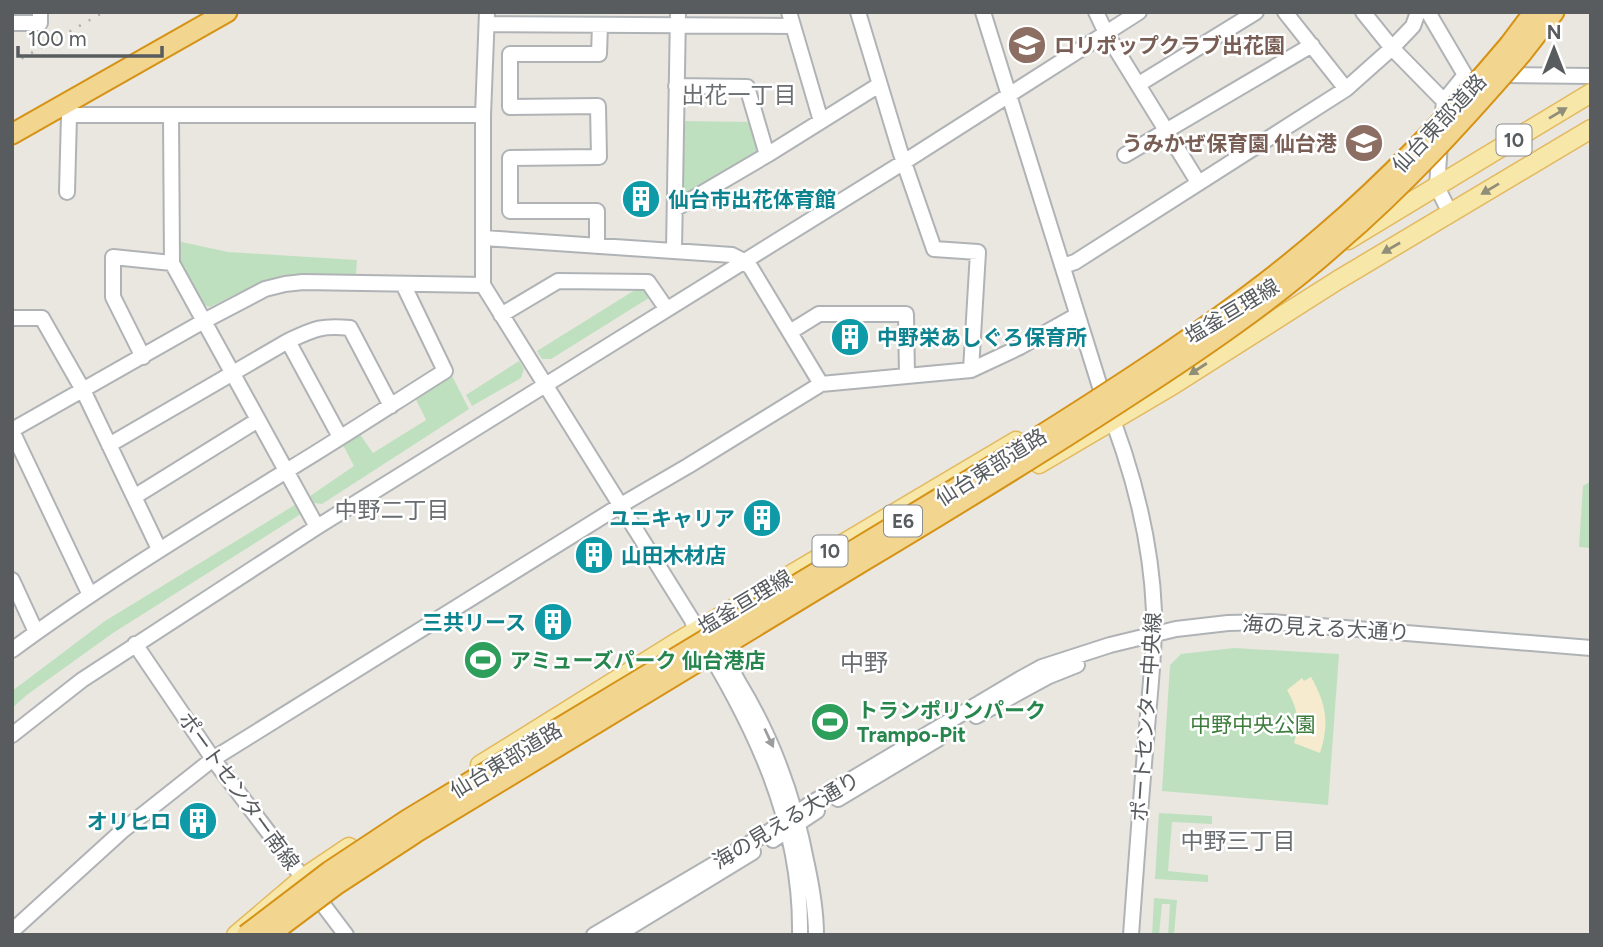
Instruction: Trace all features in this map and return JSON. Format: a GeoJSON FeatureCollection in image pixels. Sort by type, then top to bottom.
{"type":"FeatureCollection","features":[{"type":"Feature","properties":{"kind":"highway"},"geometry":{"type":"LineString","coordinates":[[12,119],[201,12]]}},
{"type":"Feature","properties":{"kind":"highway"},"geometry":{"type":"LineString","coordinates":[[12,134],[226,12]]}},
{"type":"Feature","properties":{"kind":"highway","name":"仙台東部道路"},"geometry":{"type":"LineString","coordinates":[[269,935],[337,884],[415,833],[992,483],[1216,338],[1335,245],[1388,197],[1465,119],[1515,46],[1532,12]]}},
{"type":"Feature","properties":{"kind":"highway","name":"仙台東部道路"},"geometry":{"type":"LineString","coordinates":[[246,935],[330,871],[407,820],[986,471],[1088,407],[1207,326],[1324,236],[1380,185],[1515,46],[1554,12]]}},
{"type":"Feature","properties":{"kind":"main road","name":"塩釜亘理線"},"geometry":{"type":"LineString","coordinates":[[236,935],[303,878],[697,626],[1101,390],[1591,93]]}},
{"type":"Feature","properties":{"kind":"main road","name":"塩釜亘理線"},"geometry":{"type":"LineString","coordinates":[[277,935],[321,900],[439,820],[1173,385],[1338,280],[1591,129]]}},
{"type":"Feature","properties":{"kind":"street"},"geometry":{"type":"LineString","coordinates":[[12,23],[40,23],[40,12]]}},
{"type":"Feature","properties":{"kind":"street"},"geometry":{"type":"LineString","coordinates":[[858,12],[879,85],[934,249],[978,252],[971,370]]}},
{"type":"Feature","properties":{"kind":"street","name":"ポートセンター中央線"},"geometry":{"type":"LineString","coordinates":[[983,12],[1101,390],[1128,465],[1145,532],[1152,592],[1153,639],[1131,935]]}},
{"type":"Feature","properties":{"kind":"street"},"geometry":{"type":"LineString","coordinates":[[1096,12],[1106,33],[1198,182]]}},
{"type":"Feature","properties":{"kind":"street"},"geometry":{"type":"LineString","coordinates":[[12,735],[82,680],[317,527],[904,162],[1139,12]]}},
{"type":"Feature","properties":{"kind":"street"},"geometry":{"type":"LineString","coordinates":[[1139,85],[1256,12]]}},
{"type":"Feature","properties":{"kind":"street"},"geometry":{"type":"LineString","coordinates":[[1285,12],[1346,89]]}},
{"type":"Feature","properties":{"kind":"street"},"geometry":{"type":"LineString","coordinates":[[1363,12],[1392,48],[1444,101]]}},
{"type":"Feature","properties":{"kind":"street"},"geometry":{"type":"LineString","coordinates":[[1063,266],[1075,262],[1346,89],[1413,26],[1418,12]]}},
{"type":"Feature","properties":{"kind":"street"},"geometry":{"type":"LineString","coordinates":[[1428,12],[1465,75]]}},
{"type":"Feature","properties":{"kind":"street"},"geometry":{"type":"LineString","coordinates":[[816,935],[814,903],[775,752],[757,713],[697,626],[483,285],[483,115],[487,18],[600,25],[677,19],[791,19],[821,121]]}},
{"type":"Feature","properties":{"kind":"street"},"geometry":{"type":"LineString","coordinates":[[674,250],[677,19]]}},
{"type":"Feature","properties":{"kind":"street"},"geometry":{"type":"LineString","coordinates":[[597,246],[597,211],[510,211],[510,158],[599,157],[598,106],[510,107],[510,54],[599,54],[600,25]]}},
{"type":"Feature","properties":{"kind":"street"},"geometry":{"type":"LineString","coordinates":[[1125,155],[1312,45]]}},
{"type":"Feature","properties":{"kind":"street"},"geometry":{"type":"LineString","coordinates":[[1465,75],[1591,76]]}},
{"type":"Feature","properties":{"kind":"street"},"geometry":{"type":"LineString","coordinates":[[1450,214],[1437,187],[1444,101],[1465,75]]}},
{"type":"Feature","properties":{"kind":"street"},"geometry":{"type":"LineString","coordinates":[[675,209],[879,85]]}},
{"type":"Feature","properties":{"kind":"street"},"geometry":{"type":"LineString","coordinates":[[676,86],[747,88],[767,155]]}},
{"type":"Feature","properties":{"kind":"street"},"geometry":{"type":"LineString","coordinates":[[67,192],[69,115],[483,115]]}},
{"type":"Feature","properties":{"kind":"street"},"geometry":{"type":"LineString","coordinates":[[171,115],[172,263],[317,527]]}},
{"type":"Feature","properties":{"kind":"street"},"geometry":{"type":"LineString","coordinates":[[483,238],[732,255],[751,268],[821,384]]}},
{"type":"Feature","properties":{"kind":"street"},"geometry":{"type":"LineString","coordinates":[[143,357],[113,297],[113,257],[172,263]]}},
{"type":"Feature","properties":{"kind":"street"},"geometry":{"type":"LineString","coordinates":[[501,315],[558,281],[648,282],[666,309]]}},
{"type":"Feature","properties":{"kind":"street"},"geometry":{"type":"LineString","coordinates":[[90,595],[12,430],[265,289],[303,282],[483,285]]}},
{"type":"Feature","properties":{"kind":"street"},"geometry":{"type":"LineString","coordinates":[[12,650],[159,549],[445,372],[403,284]]}},
{"type":"Feature","properties":{"kind":"street"},"geometry":{"type":"LineString","coordinates":[[790,332],[819,314],[906,314],[907,376]]}},
{"type":"Feature","properties":{"kind":"street"},"geometry":{"type":"LineString","coordinates":[[12,931],[122,831],[213,759],[821,384],[971,370],[1020,347],[1077,314]]}},
{"type":"Feature","properties":{"kind":"street"},"geometry":{"type":"LineString","coordinates":[[12,318],[42,318],[83,390],[159,549]]}},
{"type":"Feature","properties":{"kind":"street"},"geometry":{"type":"LineString","coordinates":[[109,445],[316,327],[350,328],[391,406]]}},
{"type":"Feature","properties":{"kind":"street"},"geometry":{"type":"LineString","coordinates":[[288,341],[340,438]]}},
{"type":"Feature","properties":{"kind":"street"},"geometry":{"type":"LineString","coordinates":[[134,497],[258,420]]}},
{"type":"Feature","properties":{"kind":"street"},"geometry":{"type":"LineString","coordinates":[[12,580],[36,632]]}},
{"type":"Feature","properties":{"kind":"street","name":"海の見える大通り"},"geometry":{"type":"LineString","coordinates":[[594,935],[767,833],[792,822],[988,698],[1042,667],[1110,645],[1153,639],[1176,629],[1228,623],[1271,622],[1591,648]]}},
{"type":"Feature","properties":{"kind":"street"},"geometry":{"type":"LineString","coordinates":[[1153,639],[1228,631],[1268,631],[1591,657]]}},
{"type":"Feature","properties":{"kind":"street","name":"ポートセンター南線"},"geometry":{"type":"LineString","coordinates":[[135,644],[213,759],[346,935]]}},
{"type":"Feature","properties":{"kind":"street"},"geometry":{"type":"LineString","coordinates":[[617,935],[633,931],[792,822]]}},
{"type":"Feature","properties":{"kind":"street"},"geometry":{"type":"LineString","coordinates":[[792,822],[801,915],[800,935]]}},
{"type":"Feature","properties":{"kind":"green space"},"geometry":{"type":"Polygon","coordinates":[[[681,121],[753,122],[761,143],[757,154],[688,195],[681,191],[681,121]]]}},
{"type":"Feature","properties":{"kind":"green space"},"geometry":{"type":"Polygon","coordinates":[[[177,241],[228,252],[357,260],[356,274],[294,275],[259,283],[210,307],[204,305],[177,259],[177,241]]]}},
{"type":"Feature","properties":{"kind":"green space"},"geometry":{"type":"Polygon","coordinates":[[[643,285],[652,296],[551,359],[542,359],[537,351],[643,285]]]}},
{"type":"Feature","properties":{"kind":"green space"},"geometry":{"type":"Polygon","coordinates":[[[519,361],[524,369],[521,378],[472,406],[466,395],[519,361]]]}},
{"type":"Feature","properties":{"kind":"green space"},"geometry":{"type":"Polygon","coordinates":[[[451,374],[469,409],[322,504],[314,503],[310,496],[354,466],[342,443],[359,433],[373,453],[426,420],[414,395],[451,374]]]}},
{"type":"Feature","properties":{"kind":"green space"},"geometry":{"type":"Polygon","coordinates":[[[1591,481],[1591,548],[1579,547],[1583,486],[1591,481]]]}},
{"type":"Feature","properties":{"kind":"green space"},"geometry":{"type":"Polygon","coordinates":[[[298,503],[304,512],[113,633],[12,708],[12,691],[105,621],[298,503]]]}},
{"type":"Feature","properties":{"kind":"green space","name":"中野中央公園"},"geometry":{"type":"Polygon","coordinates":[[[1234,648],[1339,654],[1328,805],[1162,791],[1170,665],[1181,654],[1234,648]]]}},
{"type":"Feature","properties":{"kind":"green space"},"geometry":{"type":"Polygon","coordinates":[[[1159,813],[1212,816],[1212,824],[1172,822],[1168,871],[1208,875],[1208,882],[1155,879],[1159,813]]]}},
{"type":"Feature","properties":{"kind":"green space"},"geometry":{"type":"Polygon","coordinates":[[[1154,898],[1177,900],[1174,935],[1168,935],[1170,904],[1162,904],[1159,935],[1152,935],[1154,898]]]}},
{"type":"Feature","properties":{"kind":"sand"},"geometry":{"type":"Polygon","coordinates":[[[1311,677],[1325,714],[1325,733],[1320,753],[1294,743],[1297,715],[1287,690],[1302,678],[1304,681],[1311,677]]]}},
{"type":"Feature","properties":{"kind":"railway"},"geometry":{"type":"LineString","coordinates":[[12,64],[104,12]]}},
{"type":"Feature","properties":{"kind":"place","name":"ロリポップクラブ出花園"},"geometry":{"type":"Point","coordinates":[1027,45]}},
{"type":"Feature","properties":{"kind":"place","name":"うみかぜ保育園 仙台港"},"geometry":{"type":"Point","coordinates":[1364,143]}},
{"type":"Feature","properties":{"kind":"place","name":"仙台市出花体育館"},"geometry":{"type":"Point","coordinates":[641,199]}},
{"type":"Feature","properties":{"kind":"place","name":"中野栄あしぐろ保育所"},"geometry":{"type":"Point","coordinates":[850,337]}},
{"type":"Feature","properties":{"kind":"place","name":"ユニキャリア"},"geometry":{"type":"Point","coordinates":[762,518]}},
{"type":"Feature","properties":{"kind":"place","name":"山田木材店"},"geometry":{"type":"Point","coordinates":[594,555]}},
{"type":"Feature","properties":{"kind":"place","name":"三共リース"},"geometry":{"type":"Point","coordinates":[553,622]}},
{"type":"Feature","properties":{"kind":"place","name":"アミューズパーク 仙台港店"},"geometry":{"type":"Point","coordinates":[483,660]}},
{"type":"Feature","properties":{"kind":"place","name":"トランポリンパーク Trampo-Pit"},"geometry":{"type":"Point","coordinates":[830,722]}},
{"type":"Feature","properties":{"kind":"place","name":"オリヒロ"},"geometry":{"type":"Point","coordinates":[198,821]}},
{"type":"Feature","properties":{"kind":"district","name":"出花一丁目"},"geometry":{"type":"Point","coordinates":[739,95]}},
{"type":"Feature","properties":{"kind":"district","name":"中野二丁目"},"geometry":{"type":"Point","coordinates":[392,510]}},
{"type":"Feature","properties":{"kind":"district","name":"中野"},"geometry":{"type":"Point","coordinates":[864,662]}},
{"type":"Feature","properties":{"kind":"district","name":"中野三丁目"},"geometry":{"type":"Point","coordinates":[1238,841]}}]}
